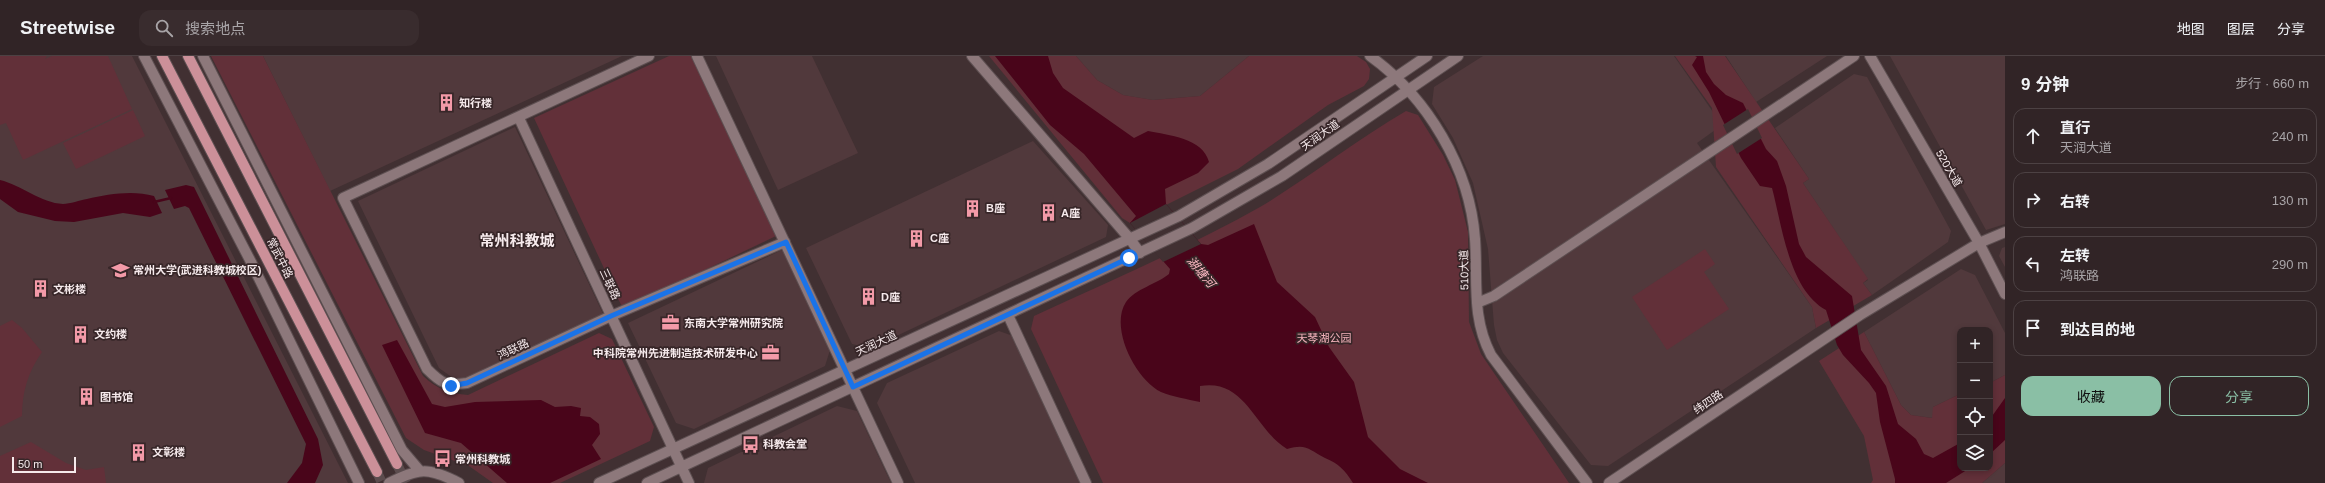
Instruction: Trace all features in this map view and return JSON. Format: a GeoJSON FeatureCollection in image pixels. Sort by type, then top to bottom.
{"type":"FeatureCollection","features":[{"type":"Feature","properties":{"kind":"main road","name":"常武中路"},"geometry":{"type":"LineString","coordinates":[[162,56],[376,472]]}},
{"type":"Feature","properties":{"kind":"main road","name":"常武中路"},"geometry":{"type":"LineString","coordinates":[[188,56],[397,464]]}},
{"type":"Feature","properties":{"kind":"street"},"geometry":{"type":"LineString","coordinates":[[144,56],[258,276],[359,483]]}},
{"type":"Feature","properties":{"kind":"street"},"geometry":{"type":"LineString","coordinates":[[203,56],[402,450],[411,463],[419,470],[444,475],[459,483]]}},
{"type":"Feature","properties":{"kind":"street"},"geometry":{"type":"LineString","coordinates":[[519,118],[649,56]]}},
{"type":"Feature","properties":{"kind":"street"},"geometry":{"type":"LineString","coordinates":[[697,56],[786,242],[898,483]]}},
{"type":"Feature","properties":{"kind":"street"},"geometry":{"type":"LineString","coordinates":[[647,483],[1140,253],[1130,239],[972,56]]}},
{"type":"Feature","properties":{"kind":"street","name":"510大道"},"geometry":{"type":"LineString","coordinates":[[1370,56],[1385,67],[1417,100],[1445,143],[1462,180],[1470,204],[1476,239],[1477,304],[1482,339],[1491,355],[1587,483]]}},
{"type":"Feature","properties":{"kind":"street","name":"天润大道"},"geometry":{"type":"LineString","coordinates":[[599,483],[674,450],[1141,235],[1179,216],[1268,164],[1375,89],[1395,79],[1427,56]]}},
{"type":"Feature","properties":{"kind":"street","name":"天润大道"},"geometry":{"type":"LineString","coordinates":[[1140,253],[1192,228],[1282,176],[1458,56]]}},
{"type":"Feature","properties":{"kind":"street"},"geometry":{"type":"LineString","coordinates":[[1477,304],[1494,296],[1854,56]]}},
{"type":"Feature","properties":{"kind":"street","name":"520大道"},"geometry":{"type":"LineString","coordinates":[[1870,56],[1979,243],[2005,294]]}},
{"type":"Feature","properties":{"kind":"street","name":"鸿联路"},"geometry":{"type":"LineString","coordinates":[[519,118],[343,198],[427,369],[440,382],[451,386],[467,383],[611,316],[786,242]]}},
{"type":"Feature","properties":{"kind":"street","name":"三联路"},"geometry":{"type":"LineString","coordinates":[[519,118],[689,483]]}},
{"type":"Feature","properties":{"kind":"street"},"geometry":{"type":"LineString","coordinates":[[1979,243],[2005,232]]}},
{"type":"Feature","properties":{"kind":"street","name":"纬四路"},"geometry":{"type":"LineString","coordinates":[[1609,483],[1860,315],[1979,243]]}},
{"type":"Feature","properties":{"kind":"street"},"geometry":{"type":"LineString","coordinates":[[1008,315],[1086,483]]}},
{"type":"Feature","properties":{"kind":"street"},"geometry":{"type":"LineString","coordinates":[[389,483],[419,470]]}},
{"type":"Feature","properties":{"kind":"shaded area","name":"常州大学(武进科教城校区)"},"geometry":{"type":"Polygon","coordinates":[[[0,56],[132,56],[348,483],[0,483],[0,56]]]}},
{"type":"Feature","properties":{"kind":"shaded area"},"geometry":{"type":"Polygon","coordinates":[[[263,56],[622,56],[330,191],[263,56]]]}},
{"type":"Feature","properties":{"kind":"shaded area"},"geometry":{"type":"Polygon","coordinates":[[[716,56],[812,56],[858,153],[778,190],[716,56]]]}},
{"type":"Feature","properties":{"kind":"shaded area"},"geometry":{"type":"Polygon","coordinates":[[[1076,56],[1249,56],[1200,96],[1153,100],[1123,95],[1097,80],[1076,56]]]}},
{"type":"Feature","properties":{"kind":"shaded area"},"geometry":{"type":"Polygon","coordinates":[[[1483,56],[1674,56],[1722,125],[1697,143],[1812,307],[1816,328],[1608,466],[1591,465],[1503,353],[1497,340],[1494,325],[1488,249],[1473,183],[1453,138],[1432,104],[1434,87],[1483,56]]]}},
{"type":"Feature","properties":{"kind":"shaded area"},"geometry":{"type":"Polygon","coordinates":[[[1726,56],[1827,56],[1756,102],[1726,56]]]}},
{"type":"Feature","properties":{"kind":"shaded area"},"geometry":{"type":"Polygon","coordinates":[[[1890,56],[2005,56],[2005,224],[1986,230],[1890,56]]]}},
{"type":"Feature","properties":{"kind":"shaded area"},"geometry":{"type":"Polygon","coordinates":[[[1854,74],[1867,77],[1951,231],[1948,242],[1872,295],[1863,283],[1868,280],[1803,183],[1809,179],[1775,128],[1854,74]]]}},
{"type":"Feature","properties":{"kind":"shaded area"},"geometry":{"type":"Polygon","coordinates":[[[515,127],[605,318],[463,380],[453,378],[439,368],[358,201],[515,127]]]}},
{"type":"Feature","properties":{"kind":"shaded area"},"geometry":{"type":"Polygon","coordinates":[[[1033,141],[1108,225],[1106,237],[871,348],[852,344],[806,248],[1033,141]]]}},
{"type":"Feature","properties":{"kind":"shaded area"},"geometry":{"type":"Polygon","coordinates":[[[2005,247],[2005,267],[1999,256],[2002,248],[2005,247]]]}},
{"type":"Feature","properties":{"kind":"shaded area"},"geometry":{"type":"Polygon","coordinates":[[[784,249],[830,350],[825,366],[694,429],[676,423],[628,323],[784,249]]]}},
{"type":"Feature","properties":{"kind":"shaded area"},"geometry":{"type":"Polygon","coordinates":[[[1961,269],[1975,275],[2005,333],[2005,375],[1993,381],[1993,327],[1957,327],[1957,395],[1933,407],[1933,418],[1911,415],[1901,405],[1864,332],[1961,269]]]}},
{"type":"Feature","properties":{"kind":"shaded area"},"geometry":{"type":"Polygon","coordinates":[[[999,331],[1013,336],[1081,483],[915,483],[877,403],[887,383],[999,331]]]}},
{"type":"Feature","properties":{"kind":"shaded area"},"geometry":{"type":"Polygon","coordinates":[[[837,406],[857,411],[891,483],[704,483],[708,468],[837,406]]]}},
{"type":"Feature","properties":{"kind":"shaded area"},"geometry":{"type":"Polygon","coordinates":[[[2005,463],[2005,483],[1982,483],[2005,463]]]}},
{"type":"Feature","properties":{"kind":"green space"},"geometry":{"type":"Polygon","coordinates":[[[0,56],[47,56],[45,59],[52,56],[108,56],[132,109],[23,160],[6,123],[0,125],[0,56]]]}},
{"type":"Feature","properties":{"kind":"green space"},"geometry":{"type":"Polygon","coordinates":[[[211,56],[263,56],[423,376],[444,390],[468,395],[599,333],[612,339],[654,427],[650,441],[560,483],[493,483],[469,466],[424,450],[406,438],[211,56]]]}},
{"type":"Feature","properties":{"kind":"green space"},"geometry":{"type":"Polygon","coordinates":[[[669,56],[692,56],[778,235],[623,309],[534,118],[669,56]]]}},
{"type":"Feature","properties":{"kind":"green space"},"geometry":{"type":"Polygon","coordinates":[[[989,56],[1076,56],[1097,80],[1123,95],[1153,100],[1200,96],[1249,56],[1357,56],[1366,62],[1370,69],[1369,79],[1364,86],[1328,105],[1238,169],[1130,223],[1122,218],[989,56]]]}},
{"type":"Feature","properties":{"kind":"green space"},"geometry":{"type":"Polygon","coordinates":[[[1675,56],[1725,56],[1809,179],[1803,183],[1868,279],[1863,283],[1872,295],[1816,328],[1812,307],[1716,167],[1712,108],[1675,56]]]}},
{"type":"Feature","properties":{"kind":"green space"},"geometry":{"type":"Polygon","coordinates":[[[133,110],[145,136],[76,169],[63,143],[133,110]]]}},
{"type":"Feature","properties":{"kind":"green space","name":"天琴湖公园"},"geometry":{"type":"Polygon","coordinates":[[[1406,111],[1418,115],[1443,155],[1455,180],[1468,232],[1469,322],[1481,354],[1569,483],[1103,483],[1031,329],[1034,316],[1176,250],[1260,207],[1387,122],[1406,111]]]}},
{"type":"Feature","properties":{"kind":"green space"},"geometry":{"type":"Polygon","coordinates":[[[1705,249],[1715,264],[1704,272],[1729,309],[1667,350],[1632,297],[1705,249]]]}},
{"type":"Feature","properties":{"kind":"green space"},"geometry":{"type":"Polygon","coordinates":[[[12,320],[22,328],[42,352],[33,367],[27,382],[23,399],[22,416],[0,427],[0,326],[12,320]]]}},
{"type":"Feature","properties":{"kind":"green space"},"geometry":{"type":"Polygon","coordinates":[[[1864,332],[1901,405],[1911,415],[1932,418],[1933,407],[1957,395],[1957,471],[1993,471],[1993,381],[2005,375],[2005,463],[1982,483],[1871,483],[1873,480],[1864,436],[1819,361],[1864,332]]]}},
{"type":"Feature","properties":{"kind":"green space"},"geometry":{"type":"Polygon","coordinates":[[[31,442],[66,463],[86,470],[104,467],[106,483],[0,483],[0,456],[31,442]]]}},
{"type":"Feature","properties":{"kind":"water","name":"湖塘河"},"geometry":{"type":"Polygon","coordinates":[[[995,56],[1048,56],[1053,73],[1063,88],[1134,138],[1148,131],[1175,136],[1200,148],[1209,162],[1198,173],[1165,189],[1166,204],[1201,244],[1208,245],[1254,224],[1277,282],[1315,317],[1329,347],[1354,382],[1368,437],[1400,469],[1428,483],[1353,483],[1338,465],[1308,448],[1294,447],[1287,449],[1276,441],[1249,407],[1239,397],[1228,390],[1216,386],[1200,386],[1200,402],[1166,394],[1152,386],[1134,365],[1128,352],[1123,339],[1121,325],[1122,313],[1126,302],[1130,297],[1140,290],[1164,278],[1169,274],[1170,269],[1130,223],[1136,216],[1084,154],[1050,125],[995,56]]]}},
{"type":"Feature","properties":{"kind":"water"},"geometry":{"type":"Polygon","coordinates":[[[1695,56],[1703,56],[1706,72],[1714,84],[1726,95],[1743,103],[1766,149],[1777,161],[1786,186],[1799,244],[1806,257],[1852,296],[1861,350],[1886,386],[1898,424],[1916,439],[1924,454],[1933,458],[1957,445],[1957,471],[1965,471],[1946,483],[1895,483],[1880,422],[1876,393],[1869,383],[1843,355],[1837,345],[1826,310],[1813,301],[1803,288],[1789,255],[1772,188],[1760,186],[1741,158],[1709,92],[1692,65],[1697,57],[1695,56]]]}},
{"type":"Feature","properties":{"kind":"water"},"geometry":{"type":"Polygon","coordinates":[[[0,180],[8,182],[47,201],[63,204],[112,194],[146,194],[154,196],[162,213],[150,217],[123,213],[74,222],[55,221],[18,212],[0,199],[0,180]]]}},
{"type":"Feature","properties":{"kind":"water"},"geometry":{"type":"Polygon","coordinates":[[[186,185],[194,187],[318,439],[323,465],[315,483],[287,483],[302,463],[306,444],[189,208],[185,206],[174,209],[165,190],[186,185]]]}},
{"type":"Feature","properties":{"kind":"water"},"geometry":{"type":"Polygon","coordinates":[[[397,340],[432,404],[445,407],[475,402],[541,400],[555,407],[571,406],[581,408],[580,416],[590,417],[599,424],[600,434],[592,445],[601,459],[550,483],[507,483],[461,443],[425,433],[382,345],[397,340]]]}},
{"type":"Feature","properties":{"kind":"water"},"geometry":{"type":"Polygon","coordinates":[[[2005,398],[2005,440],[1993,451],[1993,435],[1993,415],[2005,398]]]}},
{"type":"Feature","properties":{"kind":"pier"},"geometry":{"type":"Polygon","coordinates":[[[1748,109],[1762,138],[1737,154],[1723,125],[1748,109]]]}},
{"type":"Feature","properties":{"kind":"pier"},"geometry":{"type":"Polygon","coordinates":[[[1166,204],[1201,244],[1163,262],[1130,223],[1166,204]]]}},
{"type":"Feature","properties":{"kind":"waterway"},"geometry":{"type":"LineString","coordinates":[[154,202],[171,198]]}},
{"type":"Feature","properties":{"kind":"tunnel"},"geometry":{"type":"LineString","coordinates":[[397,464],[406,483]]}},
{"type":"Feature","properties":{"kind":"tunnel"},"geometry":{"type":"LineString","coordinates":[[377,472],[382,483]]}},
{"type":"Feature","properties":{"kind":"place","name":"知行楼"},"geometry":{"type":"Point","coordinates":[446,103]}},
{"type":"Feature","properties":{"kind":"place","name":"B座"},"geometry":{"type":"Point","coordinates":[973,208]}},
{"type":"Feature","properties":{"kind":"place","name":"A座"},"geometry":{"type":"Point","coordinates":[1048,213]}},
{"type":"Feature","properties":{"kind":"place","name":"C座"},"geometry":{"type":"Point","coordinates":[917,238]}},
{"type":"Feature","properties":{"kind":"place","name":"常州大学(武进科教城校区)"},"geometry":{"type":"Point","coordinates":[120,270]}},
{"type":"Feature","properties":{"kind":"place","name":"文彬楼"},"geometry":{"type":"Point","coordinates":[40,289]}},
{"type":"Feature","properties":{"kind":"place","name":"D座"},"geometry":{"type":"Point","coordinates":[868,297]}},
{"type":"Feature","properties":{"kind":"place","name":"东南大学常州研究院"},"geometry":{"type":"Point","coordinates":[671,323]}},
{"type":"Feature","properties":{"kind":"place","name":"文约楼"},"geometry":{"type":"Point","coordinates":[81,334]}},
{"type":"Feature","properties":{"kind":"place","name":"中科院常州先进制造技术研发中心"},"geometry":{"type":"Point","coordinates":[771,353]}},
{"type":"Feature","properties":{"kind":"place","name":"图书馆"},"geometry":{"type":"Point","coordinates":[87,397]}},
{"type":"Feature","properties":{"kind":"place","name":"科教会堂"},"geometry":{"type":"Point","coordinates":[750,444]}},
{"type":"Feature","properties":{"kind":"place","name":"文彰楼"},"geometry":{"type":"Point","coordinates":[139,452]}},
{"type":"Feature","properties":{"kind":"place","name":"常州科教城"},"geometry":{"type":"Point","coordinates":[442,459]}},
{"type":"Feature","properties":{"kind":"district","name":"常州科教城"},"geometry":{"type":"Point","coordinates":[517,240]}},
{"type":"Feature","properties":{"kind":"route"},"geometry":{"type":"LineString","coordinates":[[451,386],[467,383],[611,316],[786,242],[853,387],[1129,258]]}}]}
